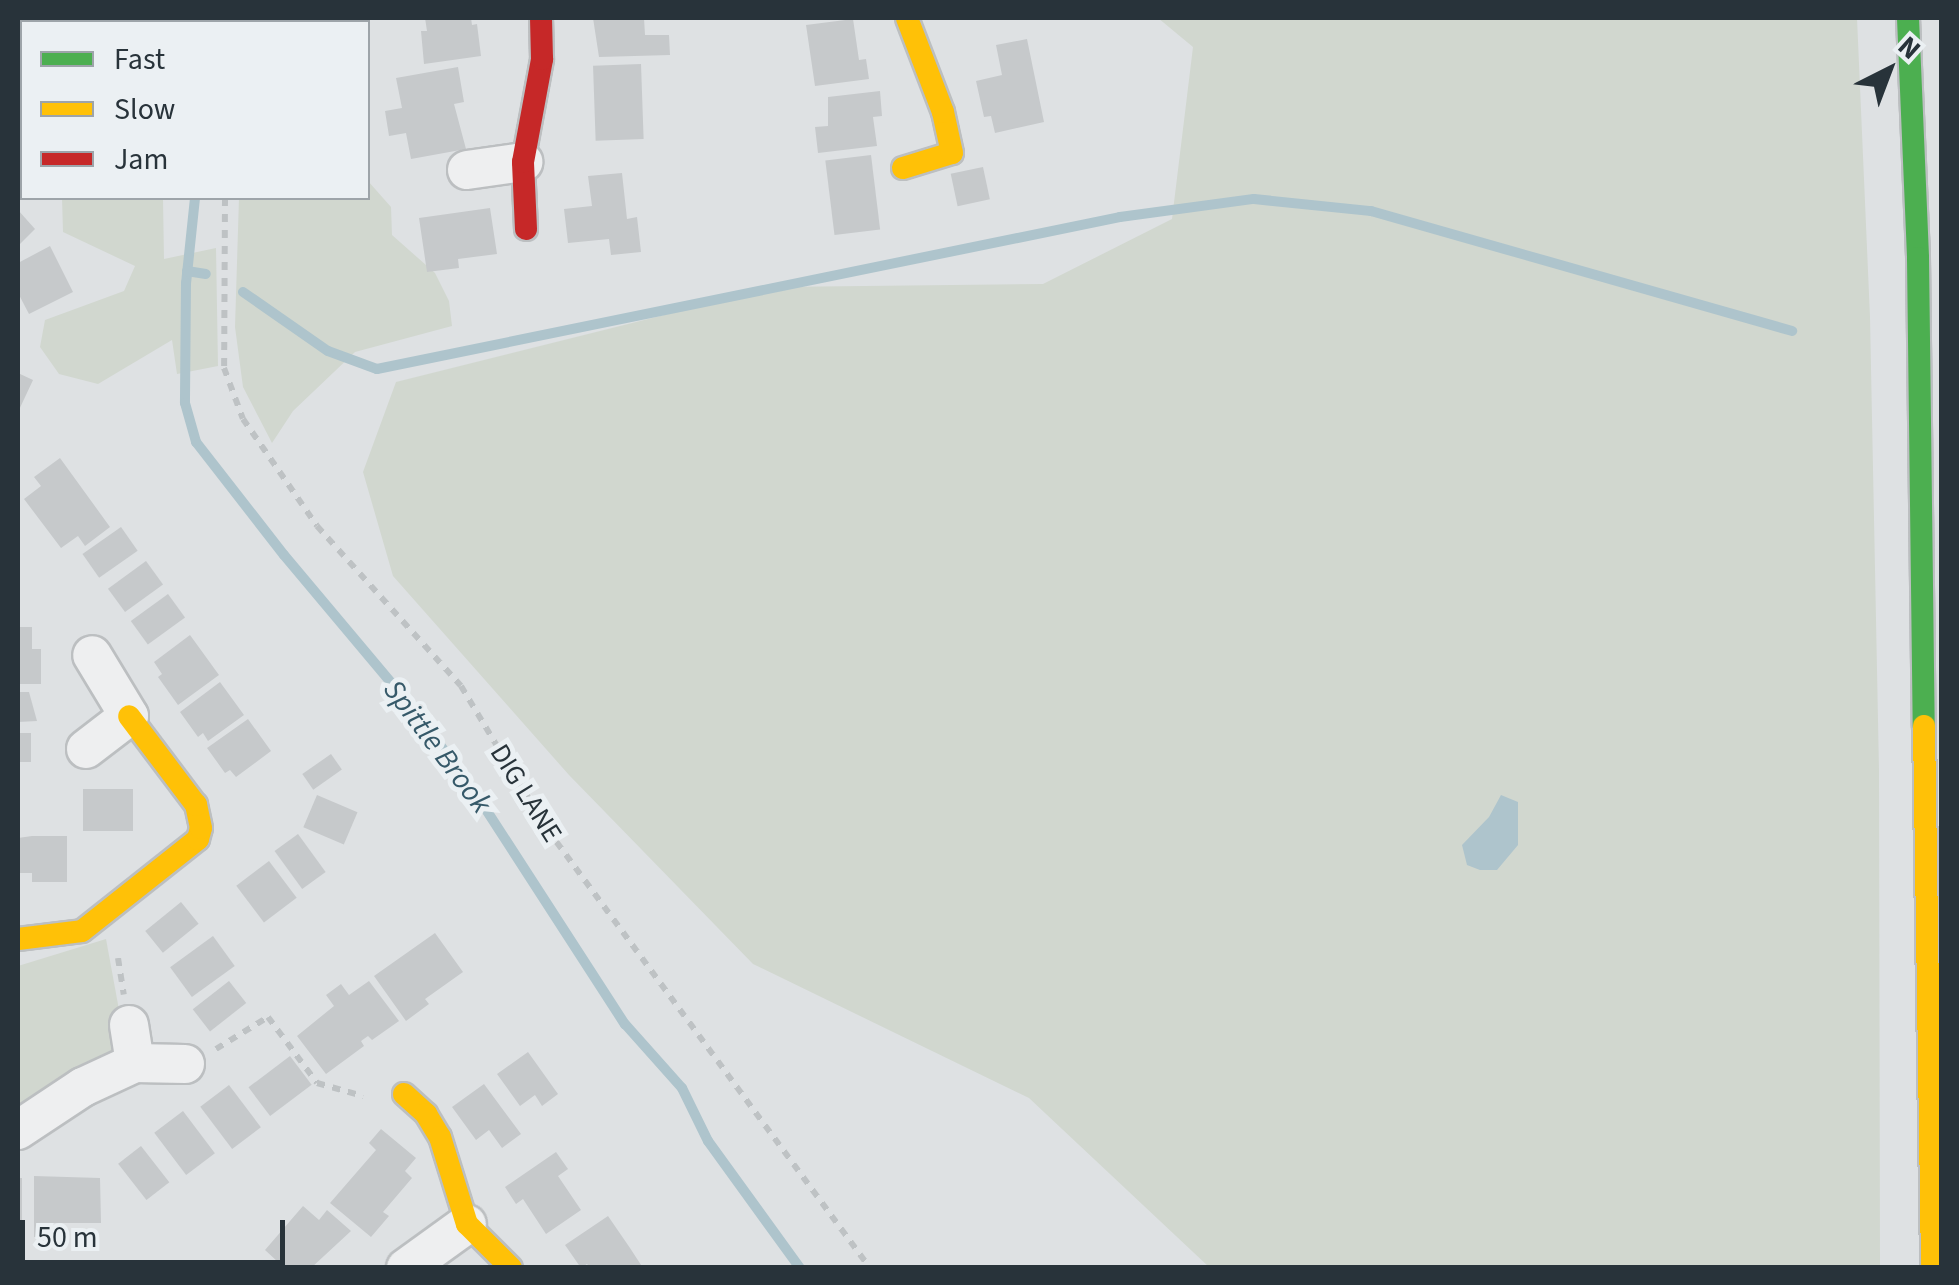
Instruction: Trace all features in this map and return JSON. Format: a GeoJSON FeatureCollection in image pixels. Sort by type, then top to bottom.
{"type":"FeatureCollection","features":[{"type":"Feature","properties":{"kind":"main road"},"geometry":{"type":"LineString","coordinates":[[526,229],[523,162],[542,58],[541,18]]}},
{"type":"Feature","properties":{"kind":"main road"},"geometry":{"type":"LineString","coordinates":[[903,168],[952,153],[943,112],[907,18]]}},
{"type":"Feature","properties":{"kind":"main road"},"geometry":{"type":"LineString","coordinates":[[1908,18],[1918,258],[1932,1268]]}},
{"type":"Feature","properties":{"kind":"main road"},"geometry":{"type":"LineString","coordinates":[[18,939],[65,937],[111,912],[191,849],[201,828],[196,805],[129,716]]}},
{"type":"Feature","properties":{"kind":"main road"},"geometry":{"type":"LineString","coordinates":[[404,1094],[426,1114],[440,1138],[468,1224],[511,1268]]}},
{"type":"Feature","properties":{"kind":"street"},"geometry":{"type":"LineString","coordinates":[[467,170],[523,162]]}},
{"type":"Feature","properties":{"kind":"street"},"geometry":{"type":"LineString","coordinates":[[86,750],[129,716],[92,656]]}},
{"type":"Feature","properties":{"kind":"street"},"geometry":{"type":"LineString","coordinates":[[129,1025],[135,1063]]}},
{"type":"Feature","properties":{"kind":"street"},"geometry":{"type":"LineString","coordinates":[[18,1130],[94,1080],[135,1063],[185,1064]]}},
{"type":"Feature","properties":{"kind":"street"},"geometry":{"type":"LineString","coordinates":[[406,1268],[468,1224]]}},
{"type":"Feature","properties":{"kind":"path","name":"DIG LANE"},"geometry":{"type":"LineString","coordinates":[[225,200],[224,368],[243,419],[317,526],[460,686],[546,829],[870,1268]]}},
{"type":"Feature","properties":{"kind":"path"},"geometry":{"type":"LineString","coordinates":[[111,912],[129,1025]]}},
{"type":"Feature","properties":{"kind":"path"},"geometry":{"type":"LineString","coordinates":[[185,1064],[268,1016],[316,1083],[368,1097],[404,1094]]}},
{"type":"Feature","properties":{"kind":"shaded area"},"geometry":{"type":"Polygon","coordinates":[[[1158,18],[1857,18],[1870,317],[1879,770],[1880,1267],[1209,1267],[1029,1098],[753,964],[569,775],[393,576],[363,472],[396,382],[776,287],[1043,284],[1172,219],[1193,47],[1158,18]]]}},
{"type":"Feature","properties":{"kind":"shaded area"},"geometry":{"type":"Polygon","coordinates":[[[370,183],[391,207],[392,235],[435,273],[449,301],[452,326],[355,352],[293,411],[272,443],[243,387],[235,327],[239,200],[370,200],[370,183]]]}},
{"type":"Feature","properties":{"kind":"shaded area"},"geometry":{"type":"Polygon","coordinates":[[[62,200],[163,200],[164,259],[216,248],[218,366],[177,374],[172,340],[98,384],[59,374],[40,347],[45,320],[124,291],[135,266],[63,232],[62,200]]]}},
{"type":"Feature","properties":{"kind":"shaded area"},"geometry":{"type":"Polygon","coordinates":[[[106,939],[124,1037],[113,1058],[18,1113],[18,966],[106,939]]]}},
{"type":"Feature","properties":{"kind":"water"},"geometry":{"type":"Polygon","coordinates":[[[1501,795],[1518,802],[1518,845],[1497,870],[1480,870],[1467,865],[1462,845],[1489,817],[1501,795]]]}},
{"type":"Feature","properties":{"kind":"building"},"geometry":{"type":"Polygon","coordinates":[[[425,18],[471,18],[472,25],[477,24],[481,56],[424,64],[421,31],[427,31],[425,18]]]}},
{"type":"Feature","properties":{"kind":"building"},"geometry":{"type":"Polygon","coordinates":[[[593,18],[644,18],[645,35],[669,35],[670,55],[599,57],[593,18]]]}},
{"type":"Feature","properties":{"kind":"building"},"geometry":{"type":"Polygon","coordinates":[[[853,19],[859,60],[866,59],[869,79],[815,86],[806,25],[853,19]]]}},
{"type":"Feature","properties":{"kind":"building"},"geometry":{"type":"Polygon","coordinates":[[[1027,39],[1044,122],[995,133],[991,116],[984,117],[976,81],[1002,75],[996,45],[1027,39]]]}},
{"type":"Feature","properties":{"kind":"building"},"geometry":{"type":"Polygon","coordinates":[[[641,64],[644,139],[596,141],[593,66],[641,64]]]}},
{"type":"Feature","properties":{"kind":"building"},"geometry":{"type":"Polygon","coordinates":[[[458,67],[464,102],[454,104],[466,149],[411,159],[406,133],[389,136],[385,111],[402,108],[396,78],[458,67]]]}},
{"type":"Feature","properties":{"kind":"building"},"geometry":{"type":"Polygon","coordinates":[[[880,91],[882,116],[873,117],[877,146],[818,153],[815,127],[828,126],[828,97],[880,91]]]}},
{"type":"Feature","properties":{"kind":"building"},"geometry":{"type":"Polygon","coordinates":[[[871,155],[880,229],[834,235],[825,161],[871,155]]]}},
{"type":"Feature","properties":{"kind":"building"},"geometry":{"type":"Polygon","coordinates":[[[983,167],[990,199],[958,206],[951,174],[983,167]]]}},
{"type":"Feature","properties":{"kind":"building"},"geometry":{"type":"Polygon","coordinates":[[[622,173],[627,219],[637,217],[641,252],[611,255],[609,239],[568,243],[564,209],[592,206],[588,176],[622,173]]]}},
{"type":"Feature","properties":{"kind":"building"},"geometry":{"type":"Polygon","coordinates":[[[490,208],[497,254],[458,259],[459,268],[427,272],[419,218],[490,208]]]}},
{"type":"Feature","properties":{"kind":"building"},"geometry":{"type":"Polygon","coordinates":[[[18,210],[35,229],[18,246],[18,210]]]}},
{"type":"Feature","properties":{"kind":"building"},"geometry":{"type":"Polygon","coordinates":[[[50,246],[73,292],[29,314],[18,293],[18,263],[50,246]]]}},
{"type":"Feature","properties":{"kind":"building"},"geometry":{"type":"Polygon","coordinates":[[[18,373],[33,380],[18,412],[18,373]]]}},
{"type":"Feature","properties":{"kind":"building"},"geometry":{"type":"Polygon","coordinates":[[[60,458],[110,527],[85,546],[78,536],[61,548],[24,499],[41,486],[34,477],[60,458]]]}},
{"type":"Feature","properties":{"kind":"building"},"geometry":{"type":"Polygon","coordinates":[[[121,527],[138,551],[99,578],[82,554],[121,527]]]}},
{"type":"Feature","properties":{"kind":"building"},"geometry":{"type":"Polygon","coordinates":[[[146,561],[163,584],[125,612],[108,589],[146,561]]]}},
{"type":"Feature","properties":{"kind":"building"},"geometry":{"type":"Polygon","coordinates":[[[168,594],[185,617],[148,644],[131,621],[168,594]]]}},
{"type":"Feature","properties":{"kind":"building"},"geometry":{"type":"Polygon","coordinates":[[[18,627],[32,627],[32,649],[41,649],[41,684],[18,684],[18,627]]]}},
{"type":"Feature","properties":{"kind":"building"},"geometry":{"type":"Polygon","coordinates":[[[190,635],[219,675],[178,705],[158,677],[162,674],[154,662],[190,635]]]}},
{"type":"Feature","properties":{"kind":"building"},"geometry":{"type":"Polygon","coordinates":[[[220,682],[244,715],[208,741],[203,733],[198,737],[180,712],[220,682]]]}},
{"type":"Feature","properties":{"kind":"building"},"geometry":{"type":"Polygon","coordinates":[[[18,692],[29,692],[37,721],[18,722],[18,692]]]}},
{"type":"Feature","properties":{"kind":"building"},"geometry":{"type":"Polygon","coordinates":[[[248,719],[271,751],[236,777],[230,770],[225,773],[207,748],[248,719]]]}},
{"type":"Feature","properties":{"kind":"building"},"geometry":{"type":"Polygon","coordinates":[[[18,733],[31,733],[31,762],[18,762],[18,733]]]}},
{"type":"Feature","properties":{"kind":"building"},"geometry":{"type":"Polygon","coordinates":[[[331,754],[342,770],[313,790],[302,774],[331,754]]]}},
{"type":"Feature","properties":{"kind":"building"},"geometry":{"type":"Polygon","coordinates":[[[83,789],[133,789],[133,831],[83,831],[83,789]]]}},
{"type":"Feature","properties":{"kind":"building"},"geometry":{"type":"Polygon","coordinates":[[[317,795],[358,812],[344,844],[303,827],[317,795]]]}},
{"type":"Feature","properties":{"kind":"building"},"geometry":{"type":"Polygon","coordinates":[[[298,834],[326,872],[302,889],[275,851],[298,834]]]}},
{"type":"Feature","properties":{"kind":"building"},"geometry":{"type":"Polygon","coordinates":[[[67,836],[67,882],[32,882],[32,873],[18,873],[18,838],[67,836]]]}},
{"type":"Feature","properties":{"kind":"building"},"geometry":{"type":"Polygon","coordinates":[[[269,861],[297,898],[264,922],[236,886],[269,861]]]}},
{"type":"Feature","properties":{"kind":"building"},"geometry":{"type":"Polygon","coordinates":[[[181,902],[199,924],[163,953],[145,931],[181,902]]]}},
{"type":"Feature","properties":{"kind":"building"},"geometry":{"type":"Polygon","coordinates":[[[435,933],[463,972],[425,999],[429,1004],[406,1021],[374,976],[435,933]]]}},
{"type":"Feature","properties":{"kind":"building"},"geometry":{"type":"Polygon","coordinates":[[[213,936],[235,966],[192,997],[170,967],[213,936]]]}},
{"type":"Feature","properties":{"kind":"building"},"geometry":{"type":"Polygon","coordinates":[[[229,981],[246,1003],[210,1031],[193,1009],[229,981]]]}},
{"type":"Feature","properties":{"kind":"building"},"geometry":{"type":"Polygon","coordinates":[[[369,981],[399,1021],[372,1040],[368,1036],[361,1041],[364,1046],[326,1074],[297,1036],[334,1006],[326,995],[341,984],[349,995],[369,981]]]}},
{"type":"Feature","properties":{"kind":"building"},"geometry":{"type":"Polygon","coordinates":[[[528,1052],[558,1094],[542,1106],[535,1095],[520,1106],[497,1074],[528,1052]]]}},
{"type":"Feature","properties":{"kind":"building"},"geometry":{"type":"Polygon","coordinates":[[[290,1056],[312,1085],[270,1116],[248,1087],[290,1056]]]}},
{"type":"Feature","properties":{"kind":"building"},"geometry":{"type":"Polygon","coordinates":[[[484,1084],[521,1134],[502,1148],[489,1130],[476,1140],[452,1107],[484,1084]]]}},
{"type":"Feature","properties":{"kind":"building"},"geometry":{"type":"Polygon","coordinates":[[[229,1085],[261,1127],[232,1149],[200,1107],[229,1085]]]}},
{"type":"Feature","properties":{"kind":"building"},"geometry":{"type":"Polygon","coordinates":[[[183,1111],[215,1153],[186,1175],[154,1133],[183,1111]]]}},
{"type":"Feature","properties":{"kind":"building"},"geometry":{"type":"Polygon","coordinates":[[[381,1129],[416,1158],[405,1171],[412,1178],[383,1212],[389,1216],[371,1237],[330,1203],[376,1150],[369,1143],[381,1129]]]}},
{"type":"Feature","properties":{"kind":"building"},"geometry":{"type":"Polygon","coordinates":[[[141,1146],[169,1182],[146,1200],[118,1164],[141,1146]]]}},
{"type":"Feature","properties":{"kind":"building"},"geometry":{"type":"Polygon","coordinates":[[[556,1152],[568,1169],[558,1176],[581,1210],[546,1234],[523,1199],[516,1204],[505,1187],[556,1152]]]}},
{"type":"Feature","properties":{"kind":"building"},"geometry":{"type":"Polygon","coordinates":[[[34,1176],[100,1178],[101,1223],[53,1223],[54,1236],[34,1237],[34,1176]]]}},
{"type":"Feature","properties":{"kind":"building"},"geometry":{"type":"Polygon","coordinates":[[[18,1178],[22,1178],[22,1222],[18,1222],[18,1178]]]}},
{"type":"Feature","properties":{"kind":"building"},"geometry":{"type":"Polygon","coordinates":[[[303,1206],[319,1220],[327,1210],[351,1231],[311,1268],[274,1268],[278,1262],[265,1250],[303,1206]]]}},
{"type":"Feature","properties":{"kind":"building"},"geometry":{"type":"Polygon","coordinates":[[[608,1216],[643,1268],[590,1268],[587,1264],[581,1268],[565,1245],[608,1216]]]}},
{"type":"Feature","properties":{"kind":"waterway"},"geometry":{"type":"LineString","coordinates":[[243,292],[328,351],[377,369],[1120,217],[1254,199],[1371,211],[1792,331]]}},
{"type":"Feature","properties":{"kind":"waterway","name":"Spittle Brook"},"geometry":{"type":"LineString","coordinates":[[195,200],[186,283],[185,403],[196,442],[284,555],[415,711],[474,791],[625,1024],[682,1088],[708,1141],[800,1268]]}},
{"type":"Feature","properties":{"kind":"waterway"},"geometry":{"type":"LineString","coordinates":[[187,271],[206,274]]}},
{"type":"Feature","properties":{"kind":"traffic: fast"},"geometry":{"type":"LineString","coordinates":[[1908,18],[1918,258],[1924,726]]}},
{"type":"Feature","properties":{"kind":"traffic: slow"},"geometry":{"type":"LineString","coordinates":[[903,168],[952,153],[943,112],[907,18]]}},
{"type":"Feature","properties":{"kind":"traffic: slow"},"geometry":{"type":"LineString","coordinates":[[18,939],[82,931],[198,839],[201,828],[196,805],[129,716]]}},
{"type":"Feature","properties":{"kind":"traffic: slow"},"geometry":{"type":"LineString","coordinates":[[1924,726],[1932,1268]]}},
{"type":"Feature","properties":{"kind":"traffic: slow"},"geometry":{"type":"LineString","coordinates":[[404,1094],[426,1114],[440,1137],[467,1224],[511,1268]]}},
{"type":"Feature","properties":{"kind":"traffic: jam"},"geometry":{"type":"LineString","coordinates":[[526,229],[523,162],[542,59],[541,18]]}}]}
